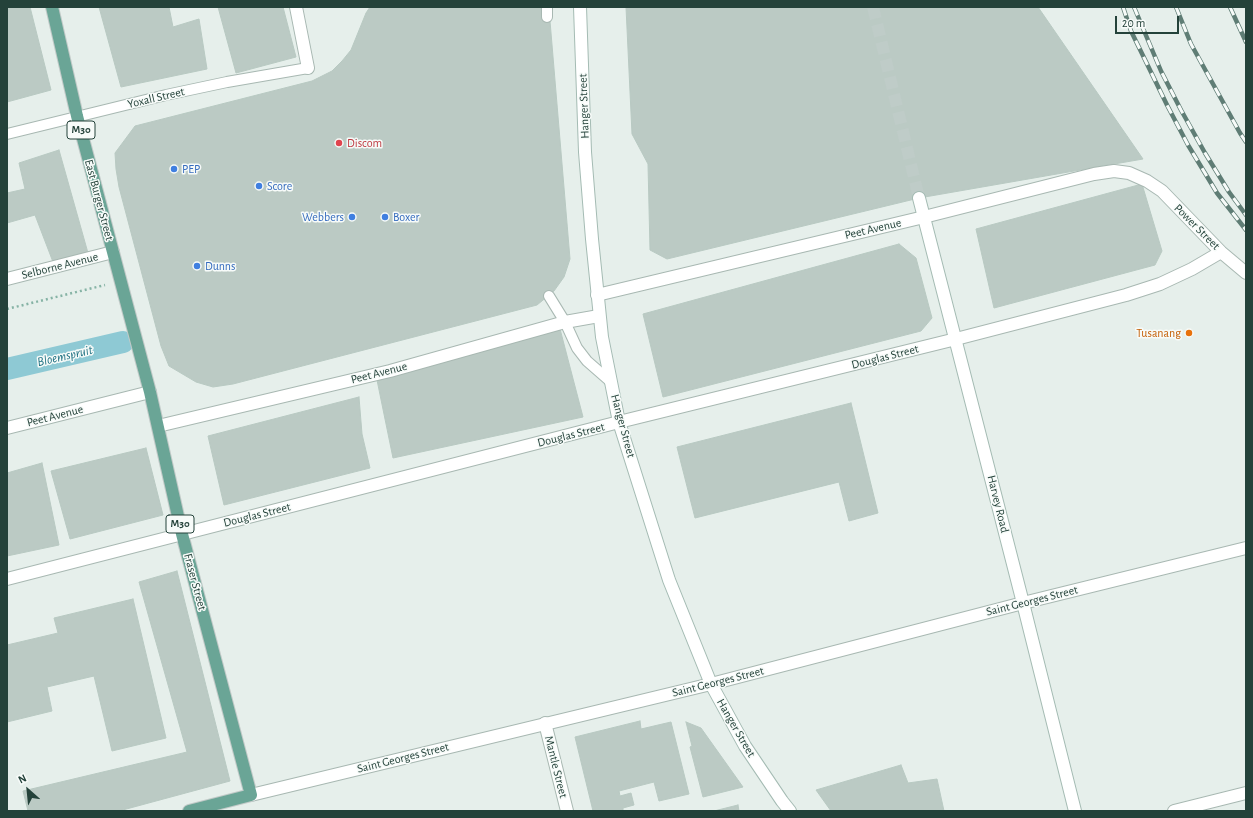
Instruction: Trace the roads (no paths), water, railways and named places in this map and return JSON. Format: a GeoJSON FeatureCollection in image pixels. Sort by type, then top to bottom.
{"type":"FeatureCollection","features":[{"type":"Feature","properties":{"kind":"main road","name":"East Burger Street"},"geometry":{"type":"LineString","coordinates":[[52,7],[77,116],[113,252]]}},
{"type":"Feature","properties":{"kind":"main road","name":"Fraser Street"},"geometry":{"type":"LineString","coordinates":[[113,252],[150,392],[182,534],[251,795]]}},
{"type":"Feature","properties":{"kind":"main road","name":"Saint Georges Street"},"geometry":{"type":"LineString","coordinates":[[189,811],[251,795]]}},
{"type":"Feature","properties":{"kind":"street"},"geometry":{"type":"LineString","coordinates":[[296,7],[308,68]]}},
{"type":"Feature","properties":{"kind":"street","name":"Hanger Street"},"geometry":{"type":"LineString","coordinates":[[580,7],[585,152],[599,316],[619,422],[670,580],[711,684],[745,746],[790,811]]}},
{"type":"Feature","properties":{"kind":"street","name":"Peet Avenue"},"geometry":{"type":"LineString","coordinates":[[597,294],[924,217],[1094,174],[1114,171],[1129,173],[1147,181]]}},
{"type":"Feature","properties":{"kind":"street","name":"Power Street"},"geometry":{"type":"LineString","coordinates":[[1147,181],[1162,191],[1221,252],[1246,273]]}},
{"type":"Feature","properties":{"kind":"street","name":"Harvey Road"},"geometry":{"type":"LineString","coordinates":[[919,198],[1023,603],[1074,811]]}},
{"type":"Feature","properties":{"kind":"street","name":"Selborne Avenue"},"geometry":{"type":"LineString","coordinates":[[7,279],[113,252]]}},
{"type":"Feature","properties":{"kind":"street","name":"Douglas Street"},"geometry":{"type":"LineString","coordinates":[[7,578],[1126,295],[1166,281],[1192,269],[1221,252]]}},
{"type":"Feature","properties":{"kind":"street","name":"Peet Avenue"},"geometry":{"type":"LineString","coordinates":[[158,426],[390,371],[565,322],[599,316]]}},
{"type":"Feature","properties":{"kind":"street","name":"Peet Avenue"},"geometry":{"type":"LineString","coordinates":[[7,428],[150,392]]}},
{"type":"Feature","properties":{"kind":"street","name":"Saint Georges Street"},"geometry":{"type":"LineString","coordinates":[[251,795],[711,684],[1023,603],[1246,548]]}},
{"type":"Feature","properties":{"kind":"street","name":"Mantle Street"},"geometry":{"type":"LineString","coordinates":[[545,723],[567,811]]}},
{"type":"Feature","properties":{"kind":"street"},"geometry":{"type":"LineString","coordinates":[[1174,811],[1246,793]]}},
{"type":"Feature","properties":{"kind":"lane","name":"Yoxall Street"},"geometry":{"type":"LineString","coordinates":[[7,134],[166,95],[227,82],[308,68]]}},
{"type":"Feature","properties":{"kind":"lane"},"geometry":{"type":"LineString","coordinates":[[549,296],[565,322],[577,348],[587,361],[611,382]]}},
{"type":"Feature","properties":{"kind":"waterway","name":"Bloemspruit"},"geometry":{"type":"LineString","coordinates":[[7,369],[123,342]]}},
{"type":"Feature","properties":{"kind":"tunnel"},"geometry":{"type":"LineString","coordinates":[[873,7],[919,198]]}},
{"type":"Feature","properties":{"kind":"railway"},"geometry":{"type":"LineString","coordinates":[[1123,7],[1131,31],[1188,145],[1217,193],[1246,230]]}},
{"type":"Feature","properties":{"kind":"railway"},"geometry":{"type":"LineString","coordinates":[[1134,7],[1161,71],[1181,110],[1229,192],[1246,215]]}},
{"type":"Feature","properties":{"kind":"railway"},"geometry":{"type":"LineString","coordinates":[[1176,7],[1191,44],[1246,142]]}},
{"type":"Feature","properties":{"kind":"railway"},"geometry":{"type":"LineString","coordinates":[[1230,7],[1246,42]]}},
{"type":"Feature","properties":{"kind":"place","name":"Discom"},"geometry":{"type":"Point","coordinates":[339,143]}},
{"type":"Feature","properties":{"kind":"place","name":"PEP"},"geometry":{"type":"Point","coordinates":[174,169]}},
{"type":"Feature","properties":{"kind":"place","name":"Score"},"geometry":{"type":"Point","coordinates":[259,186]}},
{"type":"Feature","properties":{"kind":"place","name":"Webbers"},"geometry":{"type":"Point","coordinates":[352,217]}},
{"type":"Feature","properties":{"kind":"place","name":"Boxer"},"geometry":{"type":"Point","coordinates":[385,217]}},
{"type":"Feature","properties":{"kind":"place","name":"Dunns"},"geometry":{"type":"Point","coordinates":[197,266]}},
{"type":"Feature","properties":{"kind":"place","name":"Tusanang"},"geometry":{"type":"Point","coordinates":[1189,333]}}]}
